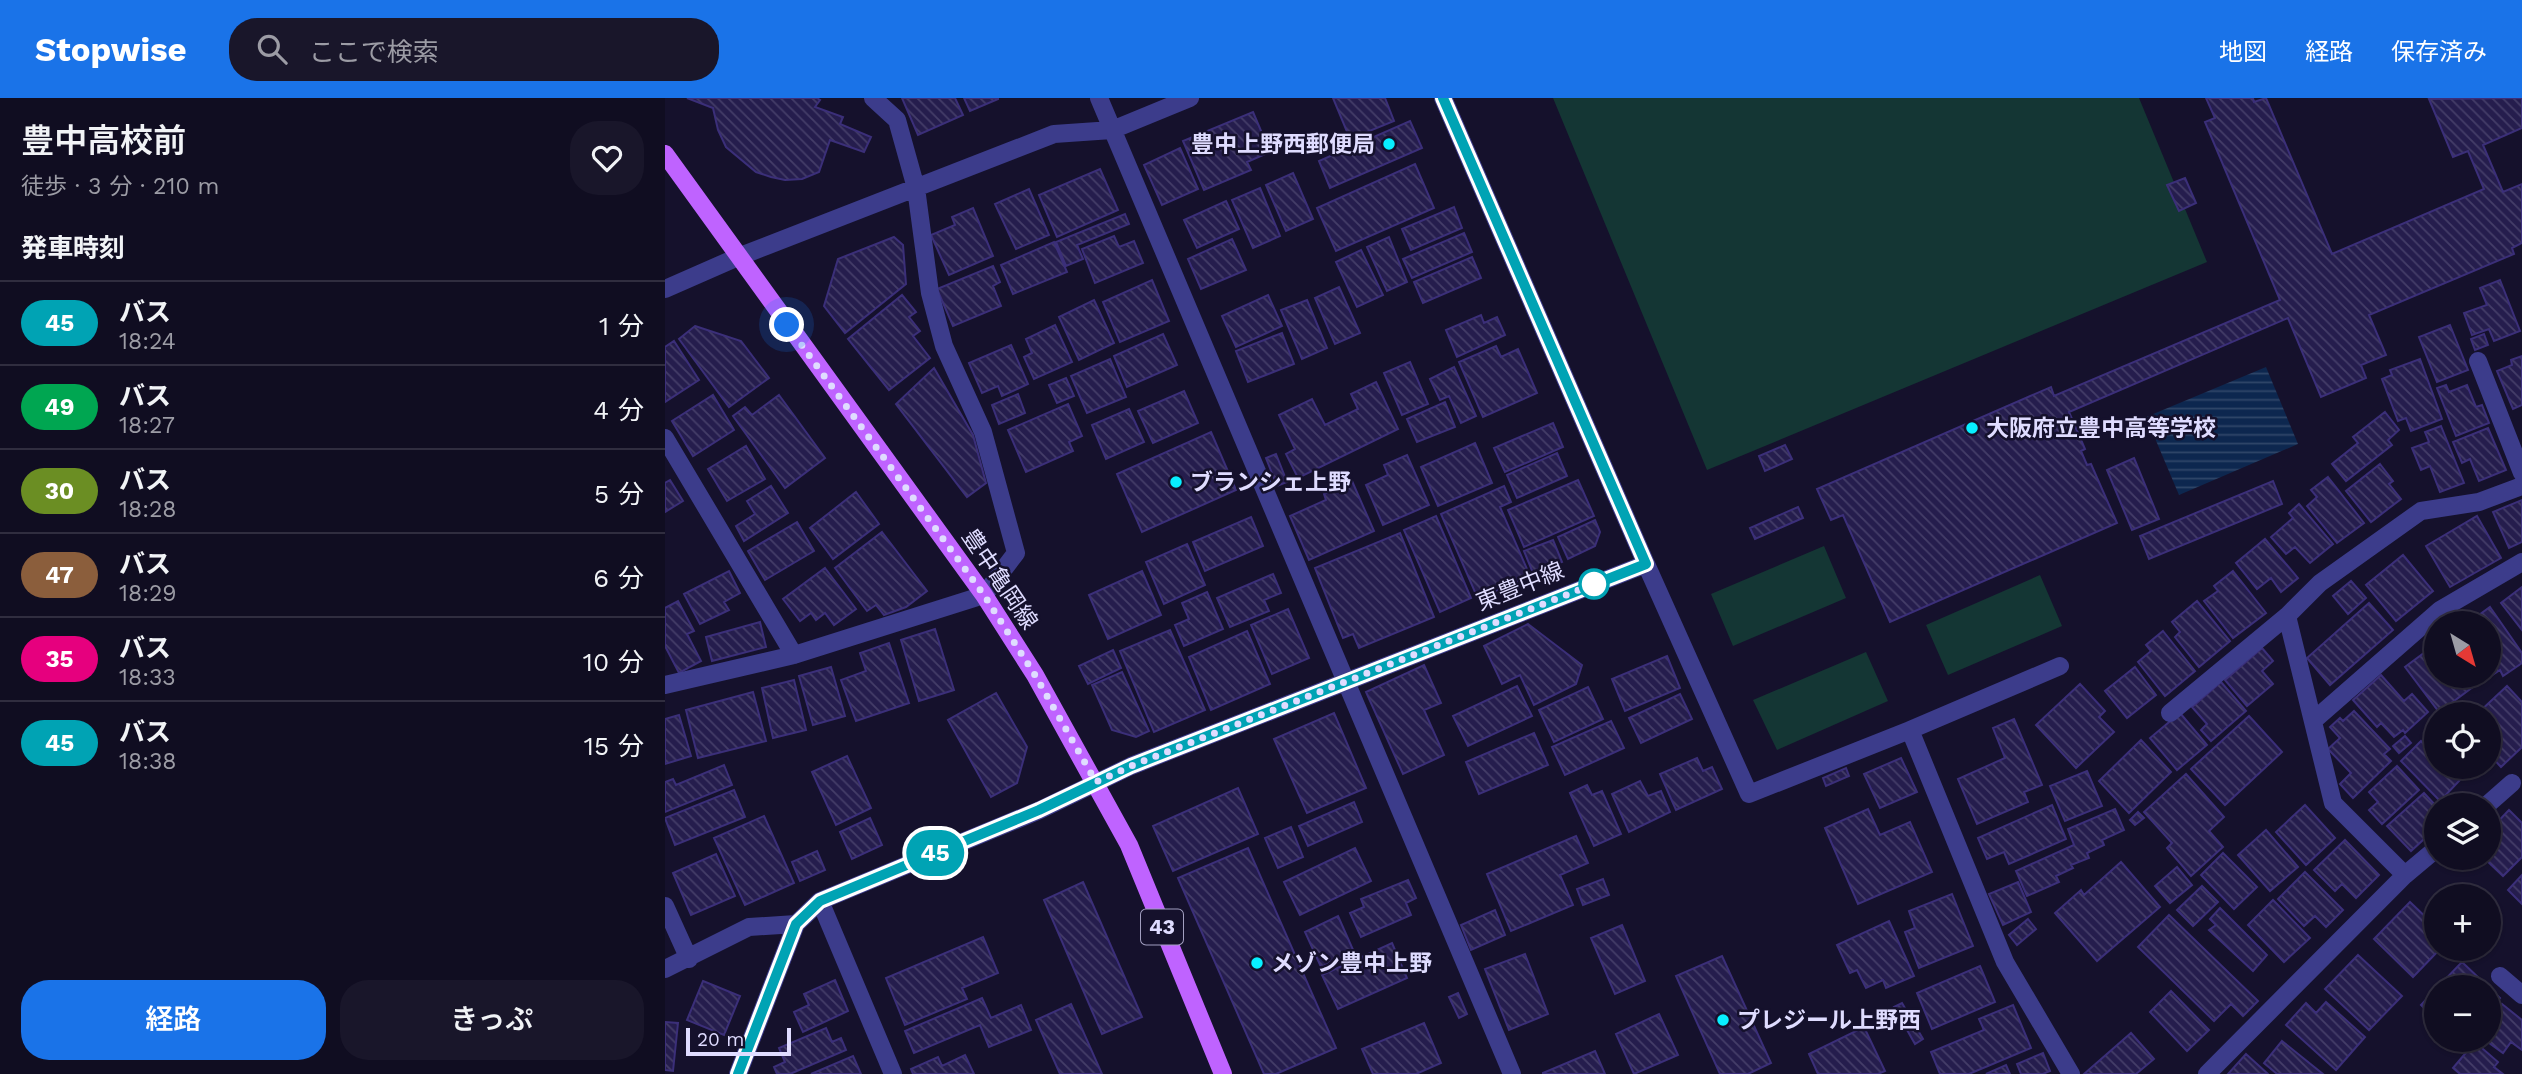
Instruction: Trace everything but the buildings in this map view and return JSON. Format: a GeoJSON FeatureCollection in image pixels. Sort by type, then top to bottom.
{"type":"FeatureCollection","features":[{"type":"Feature","properties":{"kind":"main road","name":"豊中亀岡線"},"geometry":{"type":"LineString","coordinates":[[665,154],[984,595],[1035,675],[1129,845],[1223,1074]]}},
{"type":"Feature","properties":{"kind":"street"},"geometry":{"type":"LineString","coordinates":[[665,685],[794,655],[984,595],[1016,553],[983,432],[944,346],[930,293],[916,188],[897,120],[873,98]]}},
{"type":"Feature","properties":{"kind":"street"},"geometry":{"type":"LineString","coordinates":[[1099,98],[1512,1074]]}},
{"type":"Feature","properties":{"kind":"street"},"geometry":{"type":"LineString","coordinates":[[665,289],[738,257],[1055,134],[1112,130],[1190,98]]}},
{"type":"Feature","properties":{"kind":"street"},"geometry":{"type":"LineString","coordinates":[[1443,98],[1749,794],[2060,666]]}},
{"type":"Feature","properties":{"kind":"street"},"geometry":{"type":"LineString","coordinates":[[2478,361],[2522,473]]}},
{"type":"Feature","properties":{"kind":"street"},"geometry":{"type":"LineString","coordinates":[[665,438],[794,655]]}},
{"type":"Feature","properties":{"kind":"street"},"geometry":{"type":"LineString","coordinates":[[2170,713],[2287,616],[2320,583],[2421,511],[2479,502],[2522,486]]}},
{"type":"Feature","properties":{"kind":"street"},"geometry":{"type":"LineString","coordinates":[[2313,721],[2439,610],[2522,562]]}},
{"type":"Feature","properties":{"kind":"street","name":"東豊中線"},"geometry":{"type":"LineString","coordinates":[[820,901],[1039,810],[1131,766],[1646,564]]}},
{"type":"Feature","properties":{"kind":"street"},"geometry":{"type":"LineString","coordinates":[[2287,616],[2333,803],[2405,875]]}},
{"type":"Feature","properties":{"kind":"street"},"geometry":{"type":"LineString","coordinates":[[1910,730],[2005,962],[2071,1074]]}},
{"type":"Feature","properties":{"kind":"street"},"geometry":{"type":"LineString","coordinates":[[2501,796],[2519,785]]}},
{"type":"Feature","properties":{"kind":"street"},"geometry":{"type":"LineString","coordinates":[[2207,1074],[2424,859]]}},
{"type":"Feature","properties":{"kind":"street"},"geometry":{"type":"LineString","coordinates":[[738,1074],[796,924],[820,901],[893,1074]]}},
{"type":"Feature","properties":{"kind":"street"},"geometry":{"type":"LineString","coordinates":[[665,906],[689,959]]}},
{"type":"Feature","properties":{"kind":"street"},"geometry":{"type":"LineString","coordinates":[[665,969],[750,927],[796,924]]}},
{"type":"Feature","properties":{"kind":"street"},"geometry":{"type":"LineString","coordinates":[[2501,977],[2522,995]]}},
{"type":"Feature","properties":{"kind":"green space"},"geometry":{"type":"Polygon","coordinates":[[[1553,98],[2139,98],[2207,262],[1707,470],[1553,98]]]}},
{"type":"Feature","properties":{"kind":"green space"},"geometry":{"type":"Polygon","coordinates":[[[1824,546],[1846,598],[1733,646],[1711,594],[1824,546]]]}},
{"type":"Feature","properties":{"kind":"green space"},"geometry":{"type":"Polygon","coordinates":[[[2040,575],[2062,626],[1948,675],[1926,625],[2040,575]]]}},
{"type":"Feature","properties":{"kind":"green space"},"geometry":{"type":"Polygon","coordinates":[[[1866,652],[1888,701],[1777,750],[1753,700],[1866,652]]]}},
{"type":"Feature","properties":{"kind":"water"},"geometry":{"type":"Polygon","coordinates":[[[2266,367],[2298,444],[2179,495],[2146,417],[2266,367]]]}},
{"type":"Feature","properties":{"kind":"bus line","name":"45"},"geometry":{"type":"LineString","coordinates":[[738,1074],[796,924],[820,901],[1039,810],[1131,766],[1646,564],[1443,98]]}},
{"type":"Feature","properties":{"kind":"place","name":"豊中上野西郵便局"},"geometry":{"type":"Point","coordinates":[1389,144]}},
{"type":"Feature","properties":{"kind":"place","name":"大阪府立豊中高等学校"},"geometry":{"type":"Point","coordinates":[1972,428]}},
{"type":"Feature","properties":{"kind":"place","name":"ブランシェ上野"},"geometry":{"type":"Point","coordinates":[1176,482]}},
{"type":"Feature","properties":{"kind":"place","name":"メゾン豊中上野"},"geometry":{"type":"Point","coordinates":[1257,963]}},
{"type":"Feature","properties":{"kind":"place","name":"プレジール上野西"},"geometry":{"type":"Point","coordinates":[1723,1020]}},
{"type":"Feature","properties":{"kind":"route"},"geometry":{"type":"LineString","coordinates":[[787,325],[984,595],[1035,675],[1096,782],[1594,584]]}}]}
